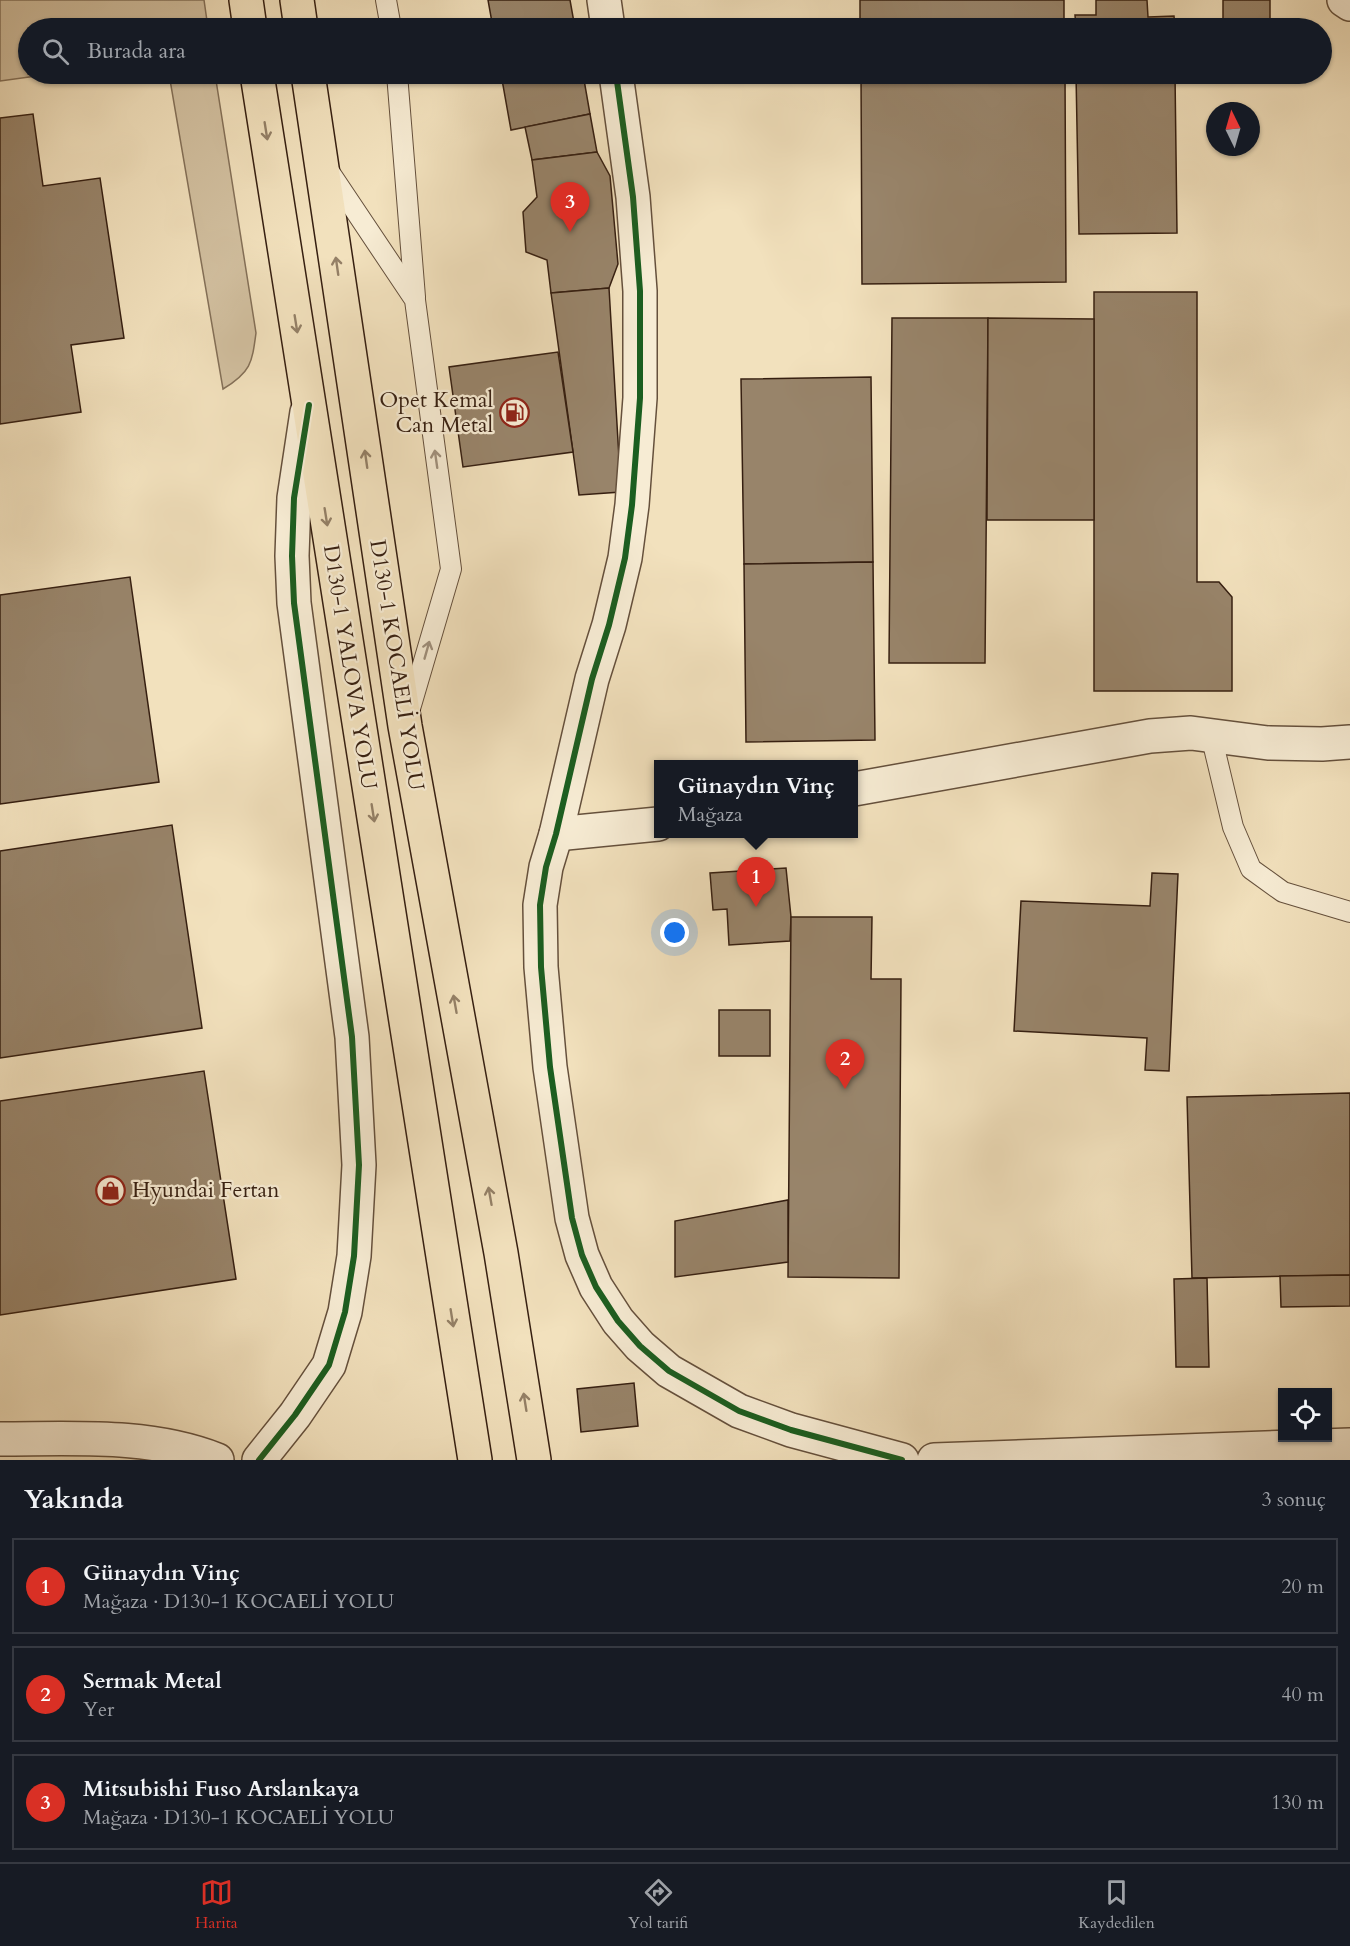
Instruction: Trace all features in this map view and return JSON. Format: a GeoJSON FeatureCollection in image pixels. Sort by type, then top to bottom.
{"type":"FeatureCollection","features":[{"type":"Feature","properties":{"kind":"highway"},"geometry":{"type":"LineString","coordinates":[[246,0],[249,18]]}},
{"type":"Feature","properties":{"kind":"highway"},"geometry":{"type":"LineString","coordinates":[[297,0],[300,18]]}},
{"type":"Feature","properties":{"kind":"highway","name":"D130-1 YALOVA YOLU"},"geometry":{"type":"LineString","coordinates":[[259,84],[475,1460]]}},
{"type":"Feature","properties":{"kind":"highway","name":"D130-1 KOCAELİ YOLU"},"geometry":{"type":"LineString","coordinates":[[310,84],[405,726],[501,1253],[534,1460]]}},
{"type":"Feature","properties":{"kind":"street"},"geometry":{"type":"LineString","coordinates":[[604,0],[607,18]]}},
{"type":"Feature","properties":{"kind":"street"},"geometry":{"type":"LineString","coordinates":[[1344,0],[1350,4]]}},
{"type":"Feature","properties":{"kind":"street"},"geometry":{"type":"LineString","coordinates":[[617,84],[633,196],[640,291],[640,398],[632,505],[625,558],[609,625],[592,679],[556,834],[546,867],[540,905],[542,978],[550,1067],[572,1218],[582,1255],[596,1287],[618,1322],[640,1346],[669,1371],[740,1411],[791,1430],[902,1460]]}},
{"type":"Feature","properties":{"kind":"street"},"geometry":{"type":"LineString","coordinates":[[259,1460],[295,1415],[329,1365],[345,1312],[354,1256],[359,1165],[352,1037],[294,603],[292,556],[294,498],[309,405]]}},
{"type":"Feature","properties":{"kind":"street"},"geometry":{"type":"LineString","coordinates":[[858,788],[1150,736],[1191,733],[1268,743],[1350,742]]}},
{"type":"Feature","properties":{"kind":"street"},"geometry":{"type":"LineString","coordinates":[[556,834],[654,824]]}},
{"type":"Feature","properties":{"kind":"street"},"geometry":{"type":"LineString","coordinates":[[0,1439],[92,1439],[154,1443],[217,1460]]}},
{"type":"Feature","properties":{"kind":"street"},"geometry":{"type":"LineString","coordinates":[[934,1460],[1350,1445]]}},
{"type":"Feature","properties":{"kind":"lane"},"geometry":{"type":"LineString","coordinates":[[386,0],[389,18]]}},
{"type":"Feature","properties":{"kind":"lane"},"geometry":{"type":"LineString","coordinates":[[398,84],[415,300],[451,569],[405,726]]}},
{"type":"Feature","properties":{"kind":"lane"},"geometry":{"type":"LineString","coordinates":[[322,161],[415,300]]}},
{"type":"Feature","properties":{"kind":"lane"},"geometry":{"type":"LineString","coordinates":[[1211,735],[1233,827],[1251,869],[1283,892],[1350,912]]}},
{"type":"Feature","properties":{"kind":"shaded area"},"geometry":{"type":"Polygon","coordinates":[[[0,0],[204,0],[207,18],[18,18],[18,79],[0,81],[0,0]]]}},
{"type":"Feature","properties":{"kind":"shaded area"},"geometry":{"type":"Polygon","coordinates":[[[171,84],[217,84],[256,333],[253,352],[245,372],[223,389],[171,84]]]}},
{"type":"Feature","properties":{"kind":"building"},"geometry":{"type":"Polygon","coordinates":[[[488,0],[570,0],[573,18],[491,18],[488,0]]]}},
{"type":"Feature","properties":{"kind":"building"},"geometry":{"type":"Polygon","coordinates":[[[860,0],[1064,0],[1064,18],[860,18],[860,0]]]}},
{"type":"Feature","properties":{"kind":"building"},"geometry":{"type":"Polygon","coordinates":[[[1096,0],[1147,0],[1148,17],[1174,16],[1174,18],[1075,18],[1075,15],[1096,15],[1096,0]]]}},
{"type":"Feature","properties":{"kind":"building"},"geometry":{"type":"Polygon","coordinates":[[[1223,0],[1270,0],[1270,18],[1223,18],[1223,0]]]}},
{"type":"Feature","properties":{"kind":"building"},"geometry":{"type":"Polygon","coordinates":[[[503,84],[585,84],[590,114],[511,130],[503,84]]]}},
{"type":"Feature","properties":{"kind":"building"},"geometry":{"type":"Polygon","coordinates":[[[861,84],[1065,84],[1066,282],[862,284],[861,84]]]}},
{"type":"Feature","properties":{"kind":"building"},"geometry":{"type":"Polygon","coordinates":[[[1076,84],[1175,84],[1177,233],[1079,234],[1076,84]]]}},
{"type":"Feature","properties":{"kind":"building"},"geometry":{"type":"Polygon","coordinates":[[[33,114],[43,186],[100,178],[124,338],[71,345],[81,412],[0,424],[0,118],[33,114]]]}},
{"type":"Feature","properties":{"kind":"building"},"geometry":{"type":"Polygon","coordinates":[[[590,114],[597,152],[532,160],[525,127],[590,114]]]}},
{"type":"Feature","properties":{"kind":"building"},"geometry":{"type":"Polygon","coordinates":[[[597,152],[610,176],[618,264],[609,288],[551,293],[547,260],[526,252],[523,212],[537,197],[532,160],[597,152]]]}},
{"type":"Feature","properties":{"kind":"building"},"geometry":{"type":"Polygon","coordinates":[[[609,288],[621,492],[579,495],[551,293],[609,288]]]}},
{"type":"Feature","properties":{"kind":"building"},"geometry":{"type":"Polygon","coordinates":[[[1094,292],[1197,292],[1197,582],[1219,582],[1232,597],[1232,691],[1094,691],[1094,292]]]}},
{"type":"Feature","properties":{"kind":"building"},"geometry":{"type":"Polygon","coordinates":[[[892,318],[988,318],[985,663],[889,663],[892,318]]]}},
{"type":"Feature","properties":{"kind":"building"},"geometry":{"type":"Polygon","coordinates":[[[988,318],[1094,319],[1094,520],[987,520],[988,318]]]}},
{"type":"Feature","properties":{"kind":"building"},"geometry":{"type":"Polygon","coordinates":[[[558,352],[573,452],[463,467],[449,367],[558,352]]]}},
{"type":"Feature","properties":{"kind":"building"},"geometry":{"type":"Polygon","coordinates":[[[871,377],[873,562],[744,564],[741,379],[871,377]]]}},
{"type":"Feature","properties":{"kind":"building"},"geometry":{"type":"Polygon","coordinates":[[[873,562],[875,740],[746,742],[744,564],[873,562]]]}},
{"type":"Feature","properties":{"kind":"building"},"geometry":{"type":"Polygon","coordinates":[[[130,577],[159,782],[0,804],[0,595],[130,577]]]}},
{"type":"Feature","properties":{"kind":"building"},"geometry":{"type":"Polygon","coordinates":[[[172,825],[202,1028],[0,1058],[0,851],[172,825]]]}},
{"type":"Feature","properties":{"kind":"building"},"geometry":{"type":"Polygon","coordinates":[[[786,868],[791,917],[790,941],[729,945],[727,909],[713,910],[710,873],[786,868]]]}},
{"type":"Feature","properties":{"kind":"building"},"geometry":{"type":"Polygon","coordinates":[[[1152,873],[1178,874],[1169,1071],[1145,1070],[1147,1038],[1014,1031],[1021,901],[1150,906],[1152,873]]]}},
{"type":"Feature","properties":{"kind":"building"},"geometry":{"type":"Polygon","coordinates":[[[791,917],[872,917],[871,979],[901,979],[899,1278],[788,1277],[791,917]]]}},
{"type":"Feature","properties":{"kind":"building"},"geometry":{"type":"Polygon","coordinates":[[[719,1010],[770,1010],[770,1056],[719,1056],[719,1010]]]}},
{"type":"Feature","properties":{"kind":"building","name":"Hyundai Fertan"},"geometry":{"type":"Polygon","coordinates":[[[204,1071],[236,1279],[0,1315],[0,1101],[204,1071]]]}},
{"type":"Feature","properties":{"kind":"building"},"geometry":{"type":"Polygon","coordinates":[[[1350,1093],[1350,1275],[1192,1278],[1187,1097],[1350,1093]]]}},
{"type":"Feature","properties":{"kind":"building"},"geometry":{"type":"Polygon","coordinates":[[[788,1200],[788,1262],[675,1277],[675,1221],[788,1200]]]}},
{"type":"Feature","properties":{"kind":"building"},"geometry":{"type":"Polygon","coordinates":[[[1350,1275],[1350,1306],[1281,1307],[1280,1276],[1350,1275]]]}},
{"type":"Feature","properties":{"kind":"building"},"geometry":{"type":"Polygon","coordinates":[[[1207,1278],[1209,1367],[1176,1367],[1174,1279],[1207,1278]]]}},
{"type":"Feature","properties":{"kind":"building"},"geometry":{"type":"Polygon","coordinates":[[[634,1383],[638,1426],[581,1432],[577,1389],[634,1383]]]}},
{"type":"Feature","properties":{"kind":"cycle path"},"geometry":{"type":"LineString","coordinates":[[617,84],[633,197],[640,291],[640,398],[632,505],[625,558],[609,625],[592,679],[556,834],[546,867],[540,905],[541,967],[550,1067],[572,1218],[582,1255],[596,1287],[618,1321],[640,1346],[669,1371],[739,1411],[791,1430],[902,1460]]}},
{"type":"Feature","properties":{"kind":"cycle path"},"geometry":{"type":"LineString","coordinates":[[259,1460],[295,1415],[329,1365],[345,1312],[354,1256],[359,1165],[352,1037],[294,603],[292,556],[294,498],[309,405]]}},
{"type":"Feature","properties":{"kind":"place","name":"Mitsubishi Fuso Arslankaya"},"geometry":{"type":"Point","coordinates":[570,232]}},
{"type":"Feature","properties":{"kind":"place","name":"Opet Kemal Can Metal"},"geometry":{"type":"Point","coordinates":[514,413]}},
{"type":"Feature","properties":{"kind":"place","name":"Günaydın Vinç"},"geometry":{"type":"Point","coordinates":[756,907]}},
{"type":"Feature","properties":{"kind":"place","name":"Sermak Metal"},"geometry":{"type":"Point","coordinates":[845,1089]}},
{"type":"Feature","properties":{"kind":"place","name":"Hyundai Fertan"},"geometry":{"type":"Point","coordinates":[111,1190]}}]}
